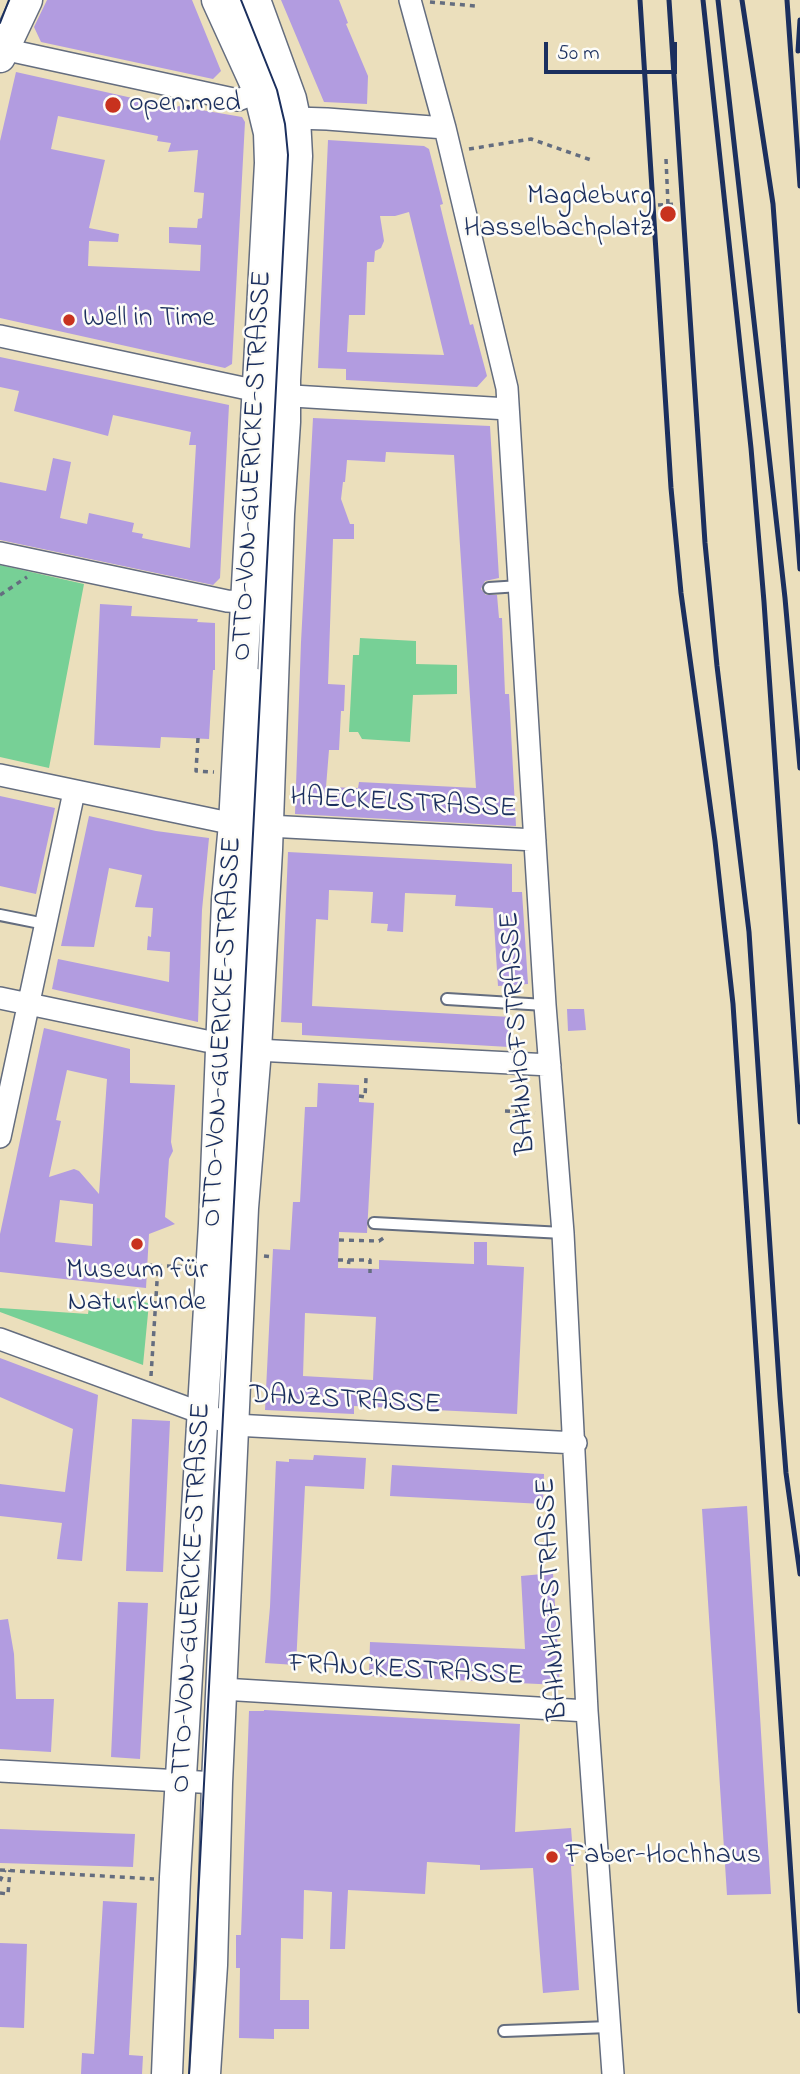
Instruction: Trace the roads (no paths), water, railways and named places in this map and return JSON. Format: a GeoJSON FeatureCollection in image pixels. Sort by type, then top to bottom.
{"type":"FeatureCollection","features":[{"type":"Feature","properties":{"kind":"street"},"geometry":{"type":"LineString","coordinates":[[27,0],[1,53],[238,100],[267,85]]}},
{"type":"Feature","properties":{"kind":"street","name":"OTTO-VON-GUERICKE-STRASSE"},"geometry":{"type":"LineString","coordinates":[[217,0],[267,85],[287,127]]}},
{"type":"Feature","properties":{"kind":"street","name":"OTTO-VON-GUERICKE-STRASSE"},"geometry":{"type":"LineString","coordinates":[[205,2074],[212,1965],[216,1783],[243,1208],[256,1050],[268,826],[271,163],[287,127],[286,82],[256,0]]}},
{"type":"Feature","properties":{"kind":"street","name":"BAHNHOFSTRASSE"},"geometry":{"type":"LineString","coordinates":[[410,0],[445,128],[508,388],[545,1005],[576,1443],[587,1711],[613,2074]]}},
{"type":"Feature","properties":{"kind":"street"},"geometry":{"type":"LineString","coordinates":[[287,127],[327,119],[445,128]]}},
{"type":"Feature","properties":{"kind":"street"},"geometry":{"type":"LineString","coordinates":[[0,336],[272,394],[508,409]]}},
{"type":"Feature","properties":{"kind":"street","name":"OTTO-VON-GUERICKE-STRASSE"},"geometry":{"type":"LineString","coordinates":[[167,2074],[175,1877],[204,1414],[229,861],[234,824],[246,602],[272,394]]}},
{"type":"Feature","properties":{"kind":"street"},"geometry":{"type":"LineString","coordinates":[[3,558],[226,601],[246,602]]}},
{"type":"Feature","properties":{"kind":"street"},"geometry":{"type":"LineString","coordinates":[[0,775],[234,824]]}},
{"type":"Feature","properties":{"kind":"street"},"geometry":{"type":"LineString","coordinates":[[0,1137],[74,792]]}},
{"type":"Feature","properties":{"kind":"street","name":"HAECKELSTRASSE"},"geometry":{"type":"LineString","coordinates":[[268,826],[536,840]]}},
{"type":"Feature","properties":{"kind":"street"},"geometry":{"type":"LineString","coordinates":[[0,998],[221,1042]]}},
{"type":"Feature","properties":{"kind":"street"},"geometry":{"type":"LineString","coordinates":[[256,1050],[550,1065]]}},
{"type":"Feature","properties":{"kind":"street","name":"DANZSTRASSE"},"geometry":{"type":"LineString","coordinates":[[0,1339],[234,1426],[576,1443]]}},
{"type":"Feature","properties":{"kind":"street","name":"FRANCKESTRASSE"},"geometry":{"type":"LineString","coordinates":[[222,1689],[587,1711]]}},
{"type":"Feature","properties":{"kind":"street"},"geometry":{"type":"LineString","coordinates":[[0,1771],[216,1783]]}},
{"type":"Feature","properties":{"kind":"lane"},"geometry":{"type":"LineString","coordinates":[[236,0],[267,85]]}},
{"type":"Feature","properties":{"kind":"lane"},"geometry":{"type":"LineString","coordinates":[[489,588],[520,586]]}},
{"type":"Feature","properties":{"kind":"lane"},"geometry":{"type":"LineString","coordinates":[[231,1189],[258,656]]}},
{"type":"Feature","properties":{"kind":"lane"},"geometry":{"type":"LineString","coordinates":[[0,915],[45,924]]}},
{"type":"Feature","properties":{"kind":"lane"},"geometry":{"type":"LineString","coordinates":[[447,999],[545,1005]]}},
{"type":"Feature","properties":{"kind":"lane"},"geometry":{"type":"LineString","coordinates":[[374,1223],[563,1233]]}},
{"type":"Feature","properties":{"kind":"lane"},"geometry":{"type":"LineString","coordinates":[[204,1414],[220,1376],[234,1426]]}},
{"type":"Feature","properties":{"kind":"lane"},"geometry":{"type":"LineString","coordinates":[[504,2031],[610,2027]]}},
{"type":"Feature","properties":{"kind":"tram line"},"geometry":{"type":"LineString","coordinates":[[0,23],[9,0]]}},
{"type":"Feature","properties":{"kind":"tram line"},"geometry":{"type":"LineString","coordinates":[[189,2074],[288,155],[285,124],[277,90],[241,0]]}},
{"type":"Feature","properties":{"kind":"railway"},"geometry":{"type":"LineString","coordinates":[[640,0],[671,488],[681,593],[715,841],[733,1004],[800,2011]]}},
{"type":"Feature","properties":{"kind":"railway"},"geometry":{"type":"LineString","coordinates":[[669,0],[705,543],[749,932],[786,1473],[800,1574]]}},
{"type":"Feature","properties":{"kind":"railway"},"geometry":{"type":"LineString","coordinates":[[703,0],[751,448],[800,1122]]}},
{"type":"Feature","properties":{"kind":"railway"},"geometry":{"type":"LineString","coordinates":[[718,0],[785,598],[800,768]]}},
{"type":"Feature","properties":{"kind":"railway"},"geometry":{"type":"LineString","coordinates":[[742,0],[773,204],[800,569]]}},
{"type":"Feature","properties":{"kind":"railway"},"geometry":{"type":"LineString","coordinates":[[787,0],[800,186]]}},
{"type":"Feature","properties":{"kind":"railway"},"geometry":{"type":"LineString","coordinates":[[798,51],[800,20]]}},
{"type":"Feature","properties":{"kind":"place","name":"open.med"},"geometry":{"type":"Point","coordinates":[113,105]}},
{"type":"Feature","properties":{"kind":"place","name":"Magdeburg Hasselbachplatz"},"geometry":{"type":"Point","coordinates":[668,214]}},
{"type":"Feature","properties":{"kind":"place","name":"Well in Time"},"geometry":{"type":"Point","coordinates":[69,320]}},
{"type":"Feature","properties":{"kind":"place","name":"Museum für Naturkunde"},"geometry":{"type":"Point","coordinates":[137,1244]}},
{"type":"Feature","properties":{"kind":"place","name":"Faber-Hochhaus"},"geometry":{"type":"Point","coordinates":[552,1857]}}]}
